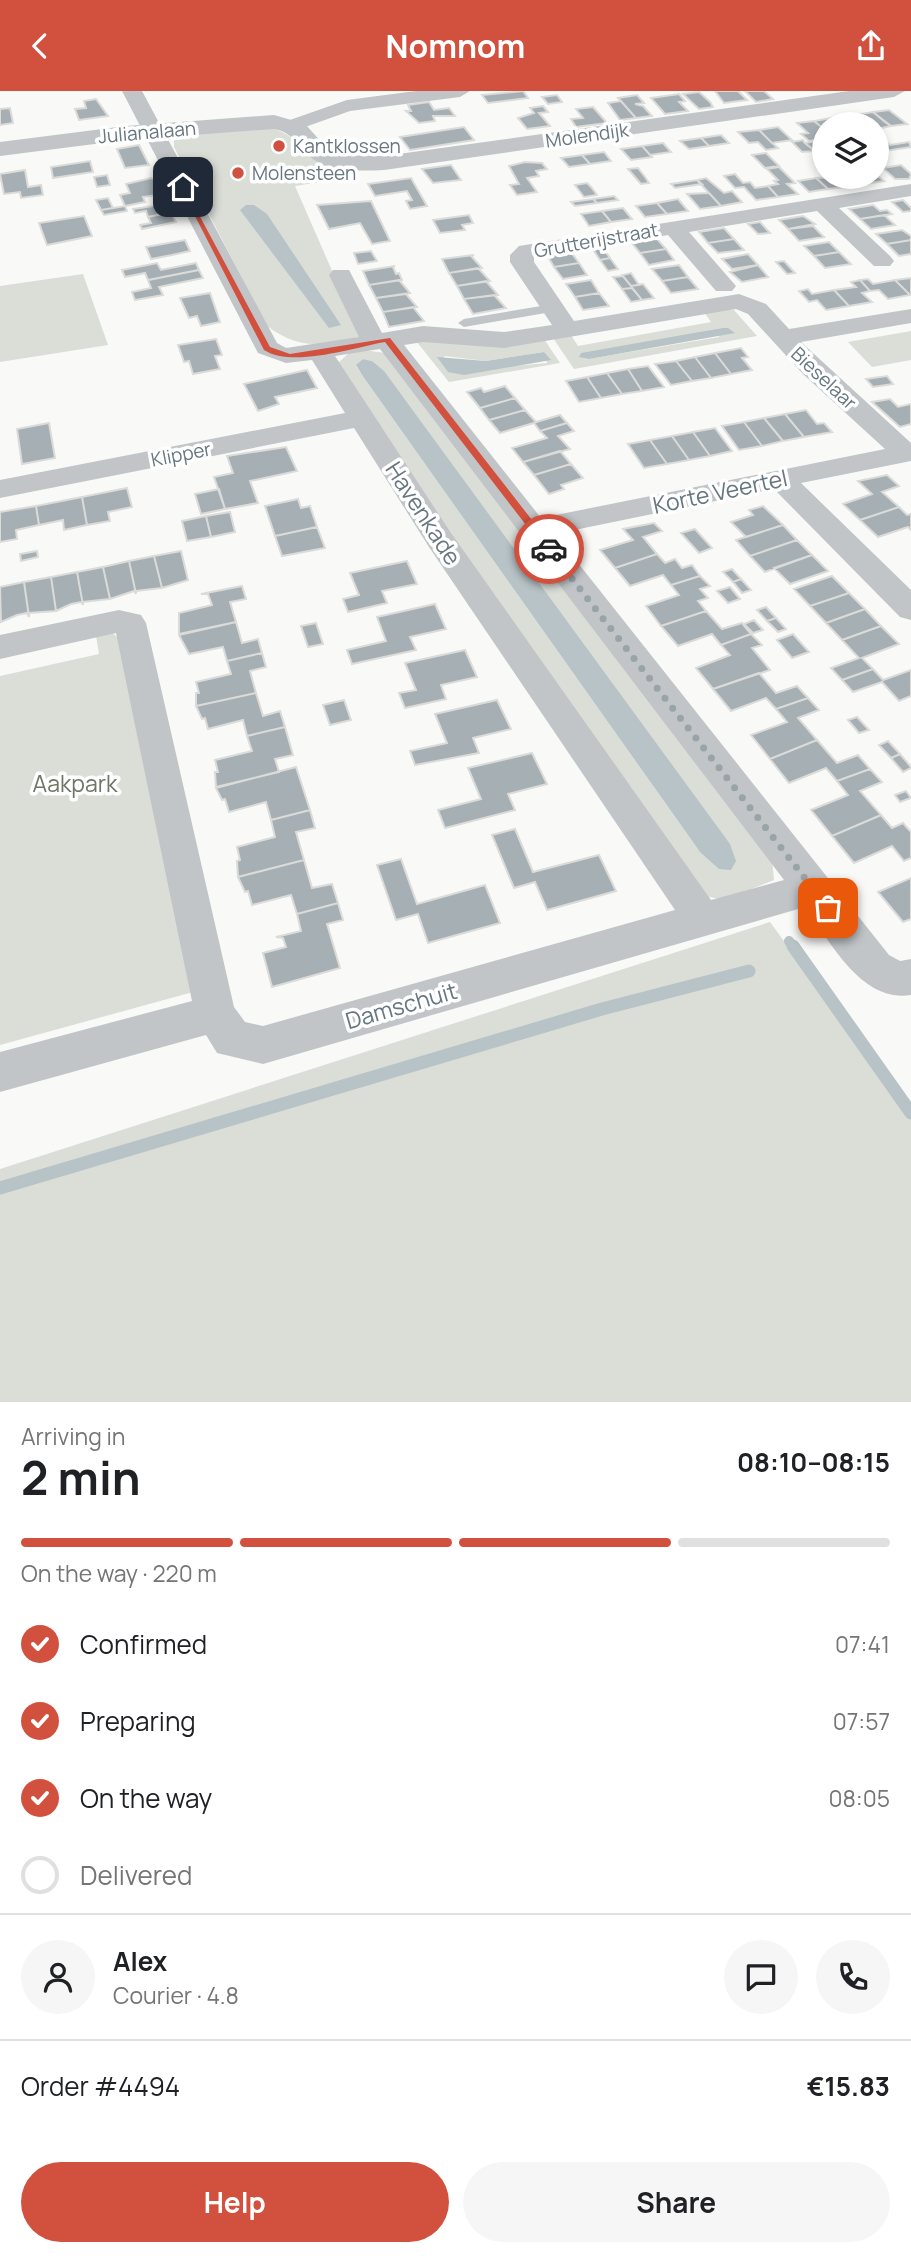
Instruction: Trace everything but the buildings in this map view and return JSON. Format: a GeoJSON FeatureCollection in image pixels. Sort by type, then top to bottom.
{"type":"FeatureCollection","features":[{"type":"Feature","properties":{"kind":"street"},"geometry":{"type":"LineString","coordinates":[[132,91],[267,348],[277,355],[290,357],[437,334],[504,340],[560,319],[732,294]]}},
{"type":"Feature","properties":{"kind":"street"},"geometry":{"type":"LineString","coordinates":[[294,125],[347,106],[460,91]]}},
{"type":"Feature","properties":{"kind":"street","name":"Molendijk"},"geometry":{"type":"LineString","coordinates":[[294,125],[302,130],[317,151],[326,156],[356,164],[384,163],[894,91]]}},
{"type":"Feature","properties":{"kind":"street","name":"Julianalaan"},"geometry":{"type":"LineString","coordinates":[[0,149],[154,131],[274,122],[294,125]]}},
{"type":"Feature","properties":{"kind":"street","name":"Grutterijstraat"},"geometry":{"type":"LineString","coordinates":[[560,319],[522,262],[522,255],[527,251],[911,190]]}},
{"type":"Feature","properties":{"kind":"street"},"geometry":{"type":"LineString","coordinates":[[822,204],[882,261]]}},
{"type":"Feature","properties":{"kind":"street","name":"Grutterijstraat"},"geometry":{"type":"LineString","coordinates":[[673,227],[732,294]]}},
{"type":"Feature","properties":{"kind":"street"},"geometry":{"type":"LineString","coordinates":[[341,275],[380,341],[534,529],[875,968],[904,978]]}},
{"type":"Feature","properties":{"kind":"street","name":"Bieselaar"},"geometry":{"type":"LineString","coordinates":[[732,294],[757,309],[812,369],[909,452]]}},
{"type":"Feature","properties":{"kind":"street"},"geometry":{"type":"LineString","coordinates":[[783,338],[911,316]]}},
{"type":"Feature","properties":{"kind":"street","name":"Havenkade"},"geometry":{"type":"LineString","coordinates":[[319,351],[437,535],[703,920]]}},
{"type":"Feature","properties":{"kind":"street","name":"Klipper"},"geometry":{"type":"LineString","coordinates":[[0,489],[362,418]]}},
{"type":"Feature","properties":{"kind":"street","name":"Korte Veertel"},"geometry":{"type":"LineString","coordinates":[[534,529],[909,452]]}},
{"type":"Feature","properties":{"kind":"street"},"geometry":{"type":"LineString","coordinates":[[779,478],[911,609]]}},
{"type":"Feature","properties":{"kind":"street"},"geometry":{"type":"LineString","coordinates":[[0,647],[119,621],[130,623],[134,629],[215,1014],[0,1072]]}},
{"type":"Feature","properties":{"kind":"street","name":"Damschuit"},"geometry":{"type":"LineString","coordinates":[[215,1014],[232,1039],[263,1045],[813,888]]}},
{"type":"Feature","properties":{"kind":"lane"},"geometry":{"type":"LineString","coordinates":[[464,323],[560,319]]}},
{"type":"Feature","properties":{"kind":"green space"},"geometry":{"type":"Polygon","coordinates":[[[267,127],[289,136],[320,162],[346,170],[350,177],[295,186],[361,337],[323,343],[302,343],[291,340],[267,326],[174,147],[174,134],[267,127]]]}},
{"type":"Feature","properties":{"kind":"green space"},"geometry":{"type":"Polygon","coordinates":[[[83,274],[108,345],[0,362],[0,286],[83,274]]]}},
{"type":"Feature","properties":{"kind":"green space"},"geometry":{"type":"Polygon","coordinates":[[[734,310],[757,336],[574,369],[553,338],[571,335],[578,346],[711,322],[704,312],[734,310]],[[722,328],[582,360],[719,337],[722,328]]]}},
{"type":"Feature","properties":{"kind":"green space"},"geometry":{"type":"Polygon","coordinates":[[[911,331],[911,360],[872,367],[848,342],[911,331]]]}},
{"type":"Feature","properties":{"kind":"green space"},"geometry":{"type":"Polygon","coordinates":[[[544,339],[560,363],[449,382],[416,341],[544,339]],[[544,352],[486,361],[444,356],[449,372],[547,363],[544,352]]]}},
{"type":"Feature","properties":{"kind":"green space"},"geometry":{"type":"Polygon","coordinates":[[[363,350],[385,353],[772,859],[774,880],[724,900],[705,896],[519,638],[338,363],[350,352],[363,350]],[[363,359],[356,366],[700,852],[372,361],[363,359]]]}},
{"type":"Feature","properties":{"kind":"green space","name":"Aakpark"},"geometry":{"type":"Polygon","coordinates":[[[113,633],[123,643],[193,992],[0,1045],[0,676],[99,654],[96,636],[113,633]]]}},
{"type":"Feature","properties":{"kind":"green space"},"geometry":{"type":"Polygon","coordinates":[[[770,922],[911,1114],[911,1402],[0,1402],[0,1169],[770,922]]]}},
{"type":"Feature","properties":{"kind":"shaded area"},"geometry":{"type":"Polygon","coordinates":[[[246,205],[254,205],[267,214],[341,325],[329,328],[240,210],[246,205]]]}},
{"type":"Feature","properties":{"kind":"shaded area"},"geometry":{"type":"Polygon","coordinates":[[[728,328],[735,333],[589,359],[579,357],[581,353],[728,328]]]}},
{"type":"Feature","properties":{"kind":"shaded area"},"geometry":{"type":"Polygon","coordinates":[[[544,352],[551,360],[464,375],[448,372],[437,357],[486,361],[544,352]]]}},
{"type":"Feature","properties":{"kind":"shaded area"},"geometry":{"type":"Polygon","coordinates":[[[363,359],[372,361],[384,371],[730,844],[736,861],[731,870],[719,869],[700,852],[362,375],[356,365],[363,359]]]}},
{"type":"Feature","properties":{"kind":"waterway"},"geometry":{"type":"LineString","coordinates":[[789,941],[794,948]]}},
{"type":"Feature","properties":{"kind":"waterway"},"geometry":{"type":"LineString","coordinates":[[793,946],[911,1113]]}},
{"type":"Feature","properties":{"kind":"waterway"},"geometry":{"type":"LineString","coordinates":[[0,1188],[602,1009],[749,971]]}},
{"type":"Feature","properties":{"kind":"way so far"},"geometry":{"type":"LineString","coordinates":[[549,549],[828,908]]}},
{"type":"Feature","properties":{"kind":"place","name":"Kantklossen"},"geometry":{"type":"Point","coordinates":[279,146]}},
{"type":"Feature","properties":{"kind":"place","name":"Molensteen"},"geometry":{"type":"Point","coordinates":[238,173]}},
{"type":"Feature","properties":{"kind":"route"},"geometry":{"type":"LineString","coordinates":[[183,187],[267,348],[277,355],[290,357],[387,340],[549,549]]}}]}
